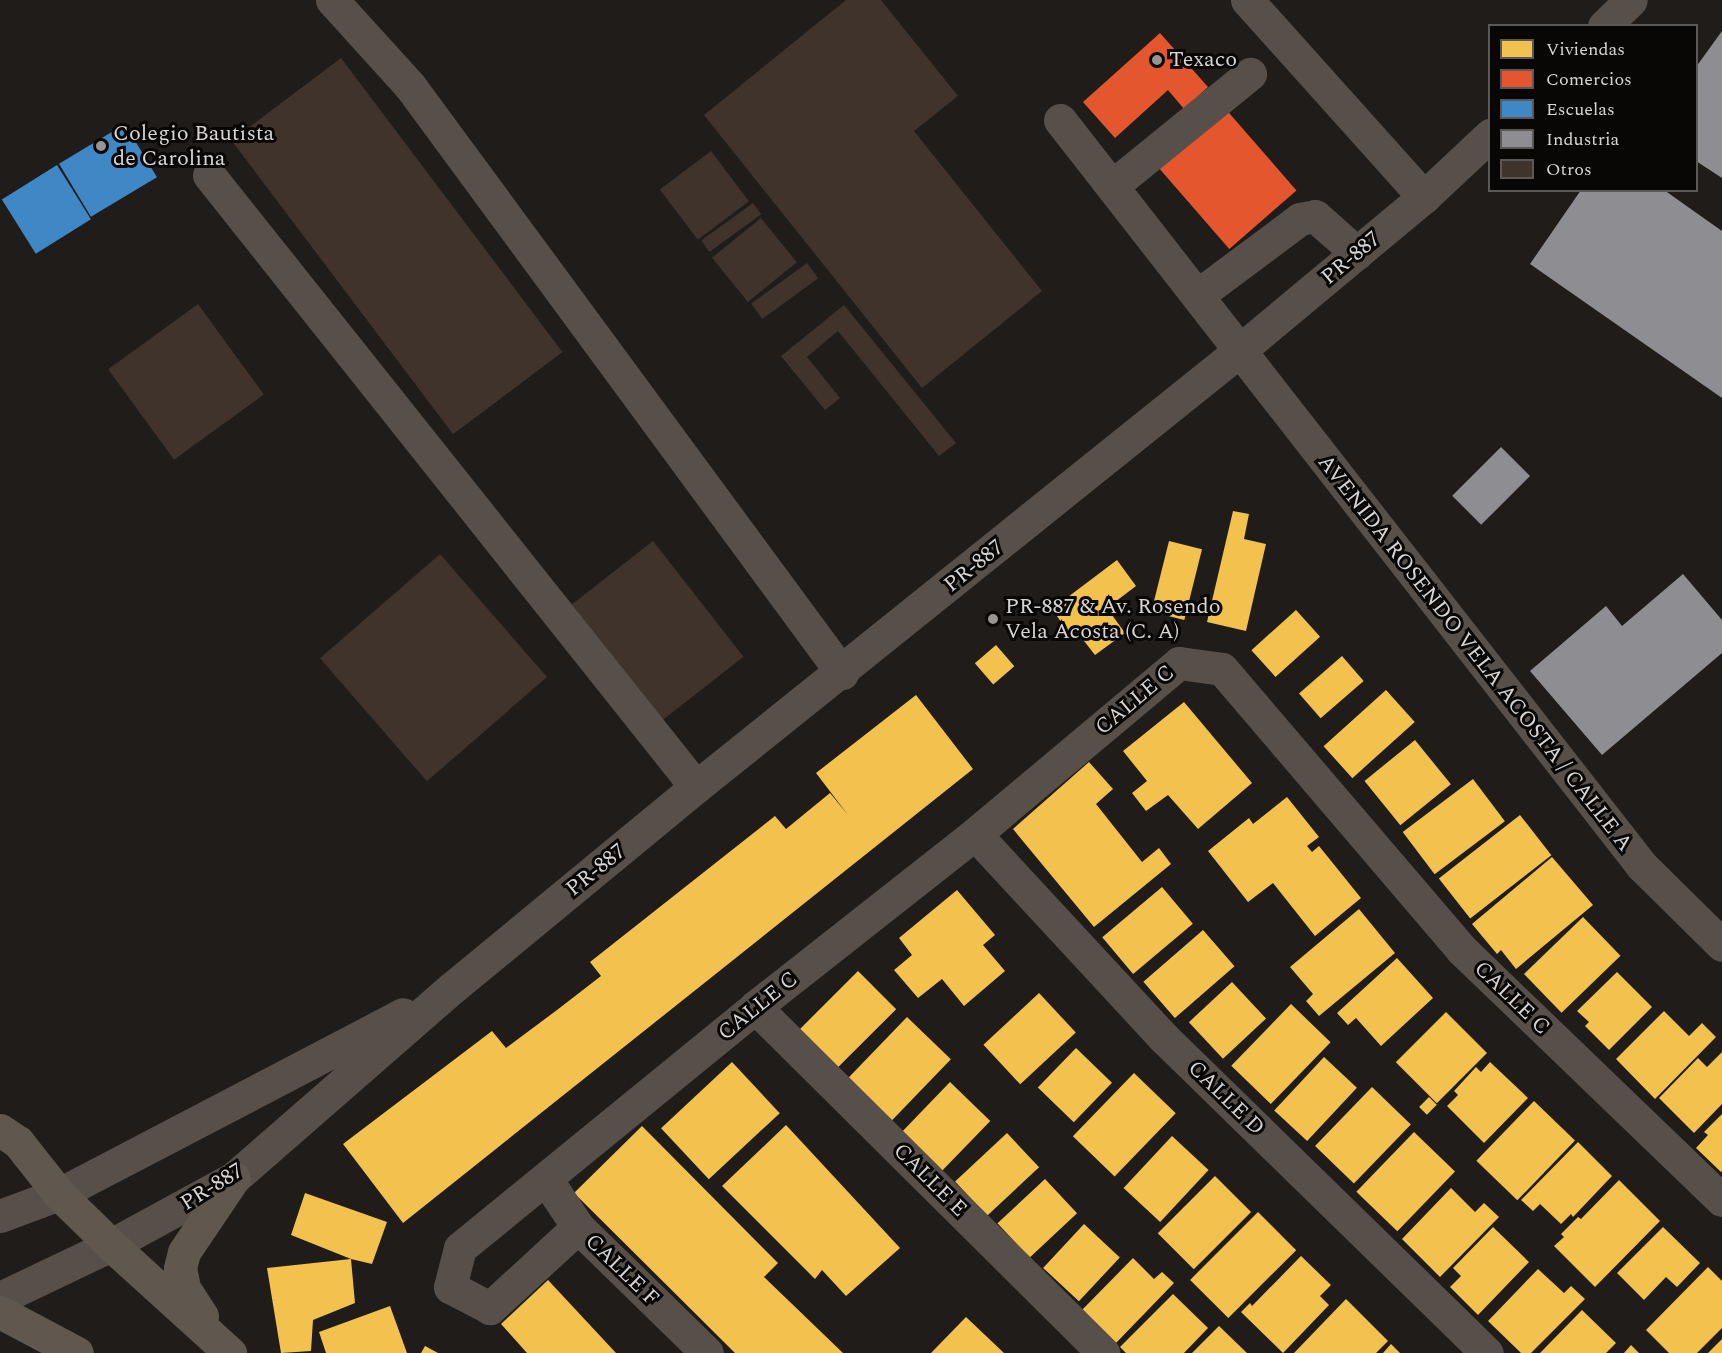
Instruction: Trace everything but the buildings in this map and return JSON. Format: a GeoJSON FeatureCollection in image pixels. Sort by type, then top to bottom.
{"type":"FeatureCollection","features":[{"type":"Feature","properties":{"kind":"highway"},"geometry":{"type":"LineString","coordinates":[[0,1130],[18,1142],[59,1194],[111,1245],[223,1346]]}},
{"type":"Feature","properties":{"kind":"highway"},"geometry":{"type":"LineString","coordinates":[[223,1346],[184,1288],[180,1268],[184,1252],[234,1178]]}},
{"type":"Feature","properties":{"kind":"highway"},"geometry":{"type":"LineString","coordinates":[[0,1312],[77,1353]]}},
{"type":"Feature","properties":{"kind":"street"},"geometry":{"type":"LineString","coordinates":[[332,0],[410,86],[842,673]]}},
{"type":"Feature","properties":{"kind":"street"},"geometry":{"type":"LineString","coordinates":[[1247,0],[1424,197]]}},
{"type":"Feature","properties":{"kind":"street"},"geometry":{"type":"LineString","coordinates":[[1606,24],[1631,0]]}},
{"type":"Feature","properties":{"kind":"street"},"geometry":{"type":"LineString","coordinates":[[1112,186],[1250,74]]}},
{"type":"Feature","properties":{"kind":"street","name":"AVENIDA ROSENDO VELA ACOSTA / CALLE A"},"geometry":{"type":"LineString","coordinates":[[1060,120],[1642,866],[1722,945]]}},
{"type":"Feature","properties":{"kind":"street","name":"PR-887"},"geometry":{"type":"LineString","coordinates":[[0,1298],[111,1245],[234,1178],[452,988],[696,788],[842,673],[1239,351],[1424,197],[1488,137]]}},
{"type":"Feature","properties":{"kind":"street"},"geometry":{"type":"LineString","coordinates":[[209,176],[696,788]]}},
{"type":"Feature","properties":{"kind":"street"},"geometry":{"type":"LineString","coordinates":[[1198,296],[1300,219],[1315,216],[1357,253]]}},
{"type":"Feature","properties":{"kind":"street","name":"CALLE C"},"geometry":{"type":"LineString","coordinates":[[578,1227],[490,1308],[450,1287],[460,1248],[755,1007],[975,834],[1179,663],[1222,669],[1461,949],[1722,1200]]}},
{"type":"Feature","properties":{"kind":"street","name":"CALLE D"},"geometry":{"type":"LineString","coordinates":[[975,834],[1164,1038],[1487,1353]]}},
{"type":"Feature","properties":{"kind":"street","name":"PR-887"},"geometry":{"type":"LineString","coordinates":[[0,1216],[59,1194],[452,988]]}},
{"type":"Feature","properties":{"kind":"street","name":"CALLE E"},"geometry":{"type":"LineString","coordinates":[[755,1007],[1104,1353]]}},
{"type":"Feature","properties":{"kind":"street","name":"CALLE F"},"geometry":{"type":"LineString","coordinates":[[546,1179],[578,1227],[707,1353]]}},
{"type":"Feature","properties":{"kind":"place","name":"Texaco"},"geometry":{"type":"Point","coordinates":[1157,60]}},
{"type":"Feature","properties":{"kind":"place","name":"Colegio Bautista de Carolina"},"geometry":{"type":"Point","coordinates":[101,146]}},
{"type":"Feature","properties":{"kind":"place","name":"PR-887 & Av. Rosendo Vela Acosta (C. A)"},"geometry":{"type":"Point","coordinates":[993,619]}}]}
